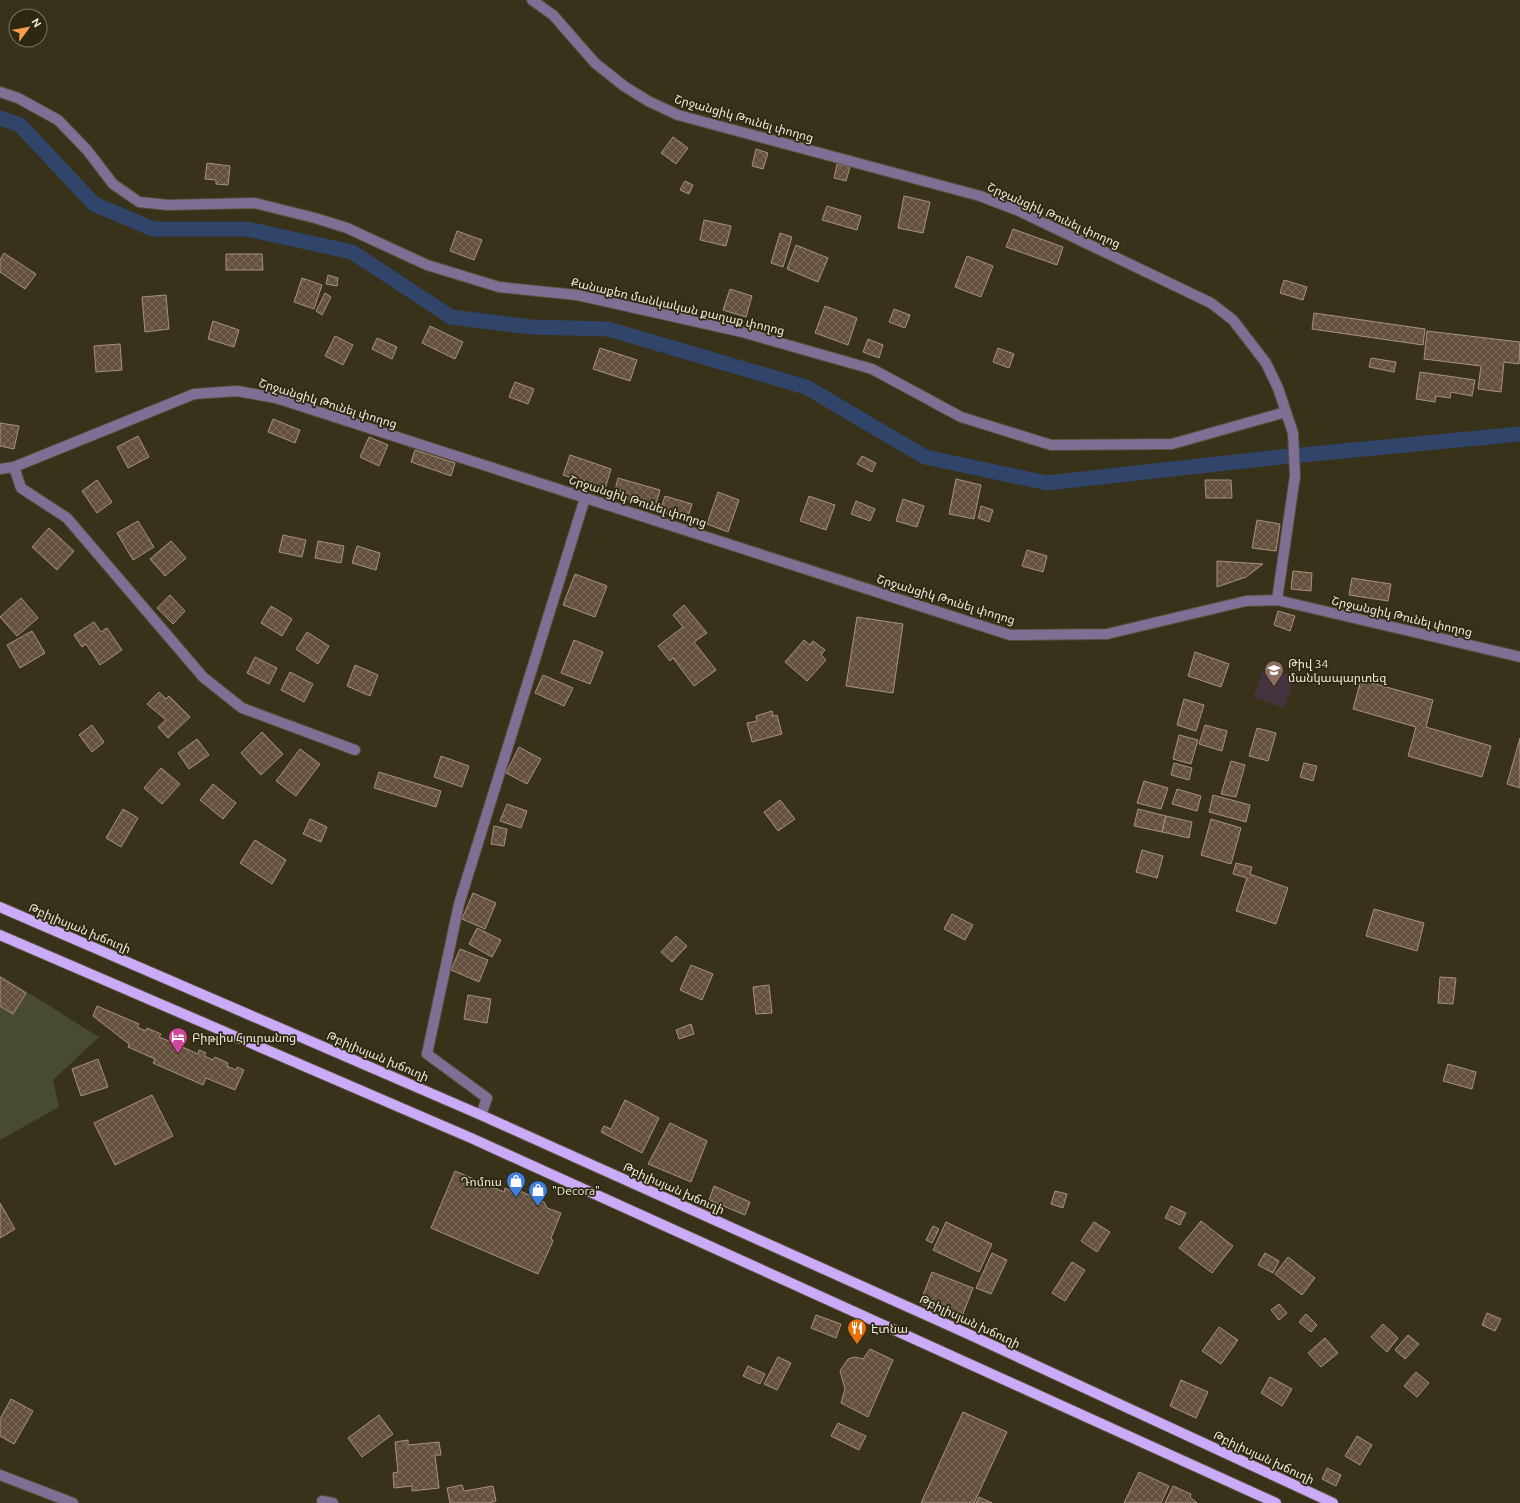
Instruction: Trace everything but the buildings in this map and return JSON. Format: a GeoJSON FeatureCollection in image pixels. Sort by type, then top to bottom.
{"type":"FeatureCollection","features":[{"type":"Feature","properties":{"kind":"main road","name":"Թբիլիսյան խճուղի"},"geometry":{"type":"LineString","coordinates":[[0,908],[481,1115],[973,1337],[1333,1503]]}},
{"type":"Feature","properties":{"kind":"main road"},"geometry":{"type":"LineString","coordinates":[[0,935],[471,1138],[1276,1503]]}},
{"type":"Feature","properties":{"kind":"street","name":"Շրջանցիկ Թունել փողոց"},"geometry":{"type":"LineString","coordinates":[[532,0],[553,16],[595,63],[624,86],[648,101],[678,115],[980,196],[1018,211],[1210,303],[1233,320],[1266,363],[1293,433],[1295,476],[1277,600]]}},
{"type":"Feature","properties":{"kind":"street","name":"Քանաքեռ մանկական քաղաք փողոց"},"geometry":{"type":"LineString","coordinates":[[0,92],[18,98],[58,120],[87,150],[113,184],[139,202],[168,205],[255,203],[315,218],[347,228],[427,265],[499,287],[577,295],[742,332],[872,369],[961,416],[1051,444],[1172,444],[1286,412]]}},
{"type":"Feature","properties":{"kind":"street","name":"Շրջանցիկ Թունել փողոց"},"geometry":{"type":"LineString","coordinates":[[0,469],[14,467],[194,394],[237,390],[276,398],[1010,635],[1108,634],[1246,601],[1277,600],[1520,657]]}},
{"type":"Feature","properties":{"kind":"street"},"geometry":{"type":"LineString","coordinates":[[14,467],[21,488],[67,518],[203,677],[242,708],[355,750]]}},
{"type":"Feature","properties":{"kind":"street"},"geometry":{"type":"LineString","coordinates":[[481,1115],[487,1098],[427,1054],[459,904],[585,498]]}},
{"type":"Feature","properties":{"kind":"street"},"geometry":{"type":"LineString","coordinates":[[0,1475],[73,1503]]}},
{"type":"Feature","properties":{"kind":"shaded area","name":"Թիվ 34 մանկապարտեզ"},"geometry":{"type":"Polygon","coordinates":[[[1265,666],[1295,677],[1284,708],[1253,697],[1265,666]]]}},
{"type":"Feature","properties":{"kind":"green space"},"geometry":{"type":"Polygon","coordinates":[[[0,975],[99,1037],[53,1080],[59,1107],[0,1140],[0,975]]]}},
{"type":"Feature","properties":{"kind":"waterway"},"geometry":{"type":"LineString","coordinates":[[0,118],[20,125],[94,204],[153,229],[247,229],[352,252],[451,317],[531,327],[608,329],[806,387],[925,457],[1047,483],[1271,458],[1520,434]]}},
{"type":"Feature","properties":{"kind":"place","name":"Թիվ 34 մանկապարտեզ"},"geometry":{"type":"Point","coordinates":[1274,687]}},
{"type":"Feature","properties":{"kind":"place","name":"Բիթլիս Հյուրանոց"},"geometry":{"type":"Point","coordinates":[178,1054]}},
{"type":"Feature","properties":{"kind":"place","name":"Դոմուս"},"geometry":{"type":"Point","coordinates":[516,1198]}},
{"type":"Feature","properties":{"kind":"place","name":"\"Decora\""},"geometry":{"type":"Point","coordinates":[538,1207]}},
{"type":"Feature","properties":{"kind":"place","name":"Էտնա"},"geometry":{"type":"Point","coordinates":[857,1345]}}]}
